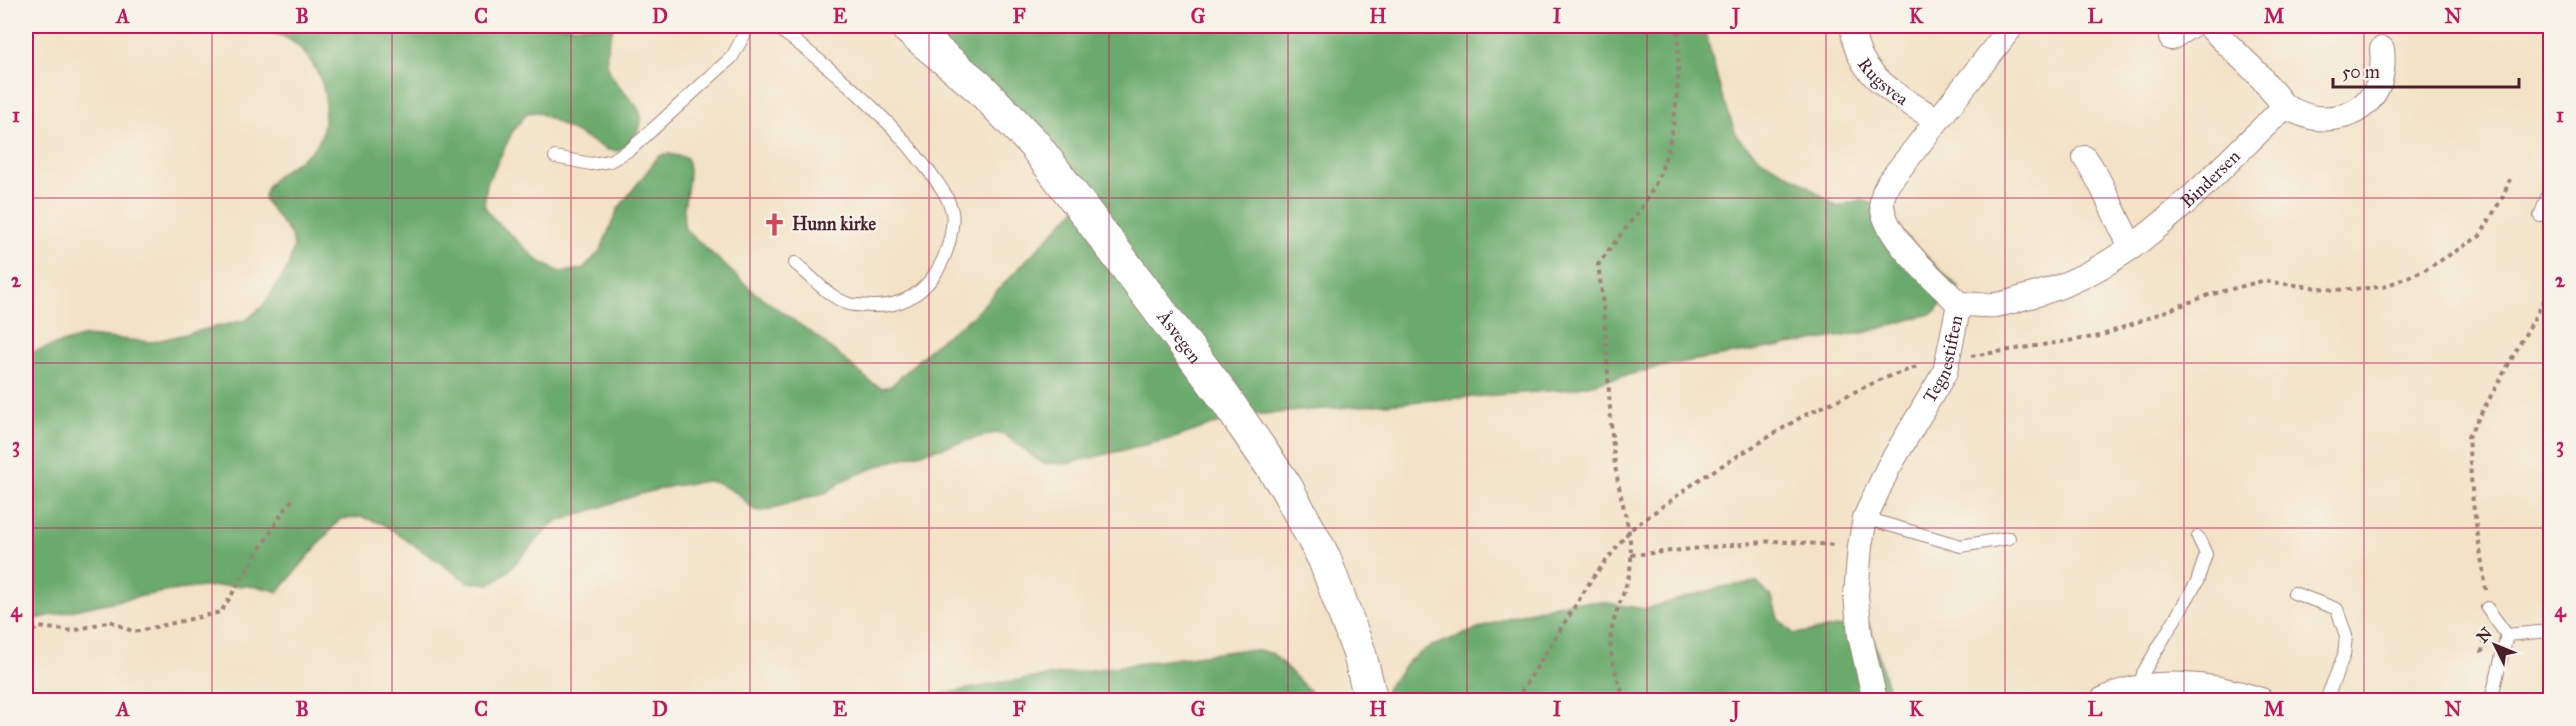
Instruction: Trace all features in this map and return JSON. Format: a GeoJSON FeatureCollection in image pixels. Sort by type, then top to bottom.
{"type":"FeatureCollection","features":[{"type":"Feature","properties":{"kind":"main road","name":"Åsvegen"},"geometry":{"type":"LineString","coordinates":[[906,26],[980,88],[1034,144],[1220,391],[1286,487],[1324,558],[1359,652],[1371,700]]}},
{"type":"Feature","properties":{"kind":"street","name":"Rugsvea"},"geometry":{"type":"LineString","coordinates":[[1853,26],[1853,42],[1864,66],[1890,91],[1937,120]]}},
{"type":"Feature","properties":{"kind":"street","name":"Tegnestiften"},"geometry":{"type":"LineString","coordinates":[[1875,700],[1860,635],[1856,595],[1865,518],[1888,468],[1945,372],[1959,304],[1902,244],[1884,219],[1881,202],[1889,182],[2012,26]]}},
{"type":"Feature","properties":{"kind":"street"},"geometry":{"type":"LineString","coordinates":[[2210,26],[2259,75],[2285,107],[2315,118],[2345,117],[2366,106],[2385,70],[2382,49]]}},
{"type":"Feature","properties":{"kind":"street","name":"Bindersen"},"geometry":{"type":"LineString","coordinates":[[1959,304],[1996,305],[2042,294],[2085,277],[2133,247],[2181,208],[2226,161],[2285,107]]}},
{"type":"Feature","properties":{"kind":"street"},"geometry":{"type":"LineString","coordinates":[[2085,158],[2099,178],[2109,205],[2133,247]]}},
{"type":"Feature","properties":{"kind":"street"},"geometry":{"type":"LineString","coordinates":[[2102,700],[2113,694],[2174,685],[2206,695],[2261,700]]}},
{"type":"Feature","properties":{"kind":"lane"},"geometry":{"type":"LineString","coordinates":[[555,157],[591,164],[610,161],[631,149],[732,57],[749,26]]}},
{"type":"Feature","properties":{"kind":"lane"},"geometry":{"type":"LineString","coordinates":[[775,26],[826,64],[901,134],[939,184],[952,212],[951,236],[936,275],[914,296],[899,303],[883,306],[850,305],[837,299],[795,263]]}},
{"type":"Feature","properties":{"kind":"lane"},"geometry":{"type":"LineString","coordinates":[[2540,216],[2550,190]]}},
{"type":"Feature","properties":{"kind":"lane"},"geometry":{"type":"LineString","coordinates":[[1865,518],[1961,546],[2009,538]]}},
{"type":"Feature","properties":{"kind":"lane"},"geometry":{"type":"LineString","coordinates":[[2140,689],[2143,673],[2197,582],[2206,554],[2198,537]]}},
{"type":"Feature","properties":{"kind":"lane"},"geometry":{"type":"LineString","coordinates":[[2294,593],[2337,609],[2346,636],[2344,655],[2326,700]]}},
{"type":"Feature","properties":{"kind":"lane"},"geometry":{"type":"LineString","coordinates":[[2487,608],[2507,635]]}},
{"type":"Feature","properties":{"kind":"lane"},"geometry":{"type":"LineString","coordinates":[[2507,635],[2550,632]]}},
{"type":"Feature","properties":{"kind":"lane"},"geometry":{"type":"LineString","coordinates":[[2491,700],[2507,635]]}},
{"type":"Feature","properties":{"kind":"path"},"geometry":{"type":"LineString","coordinates":[[1625,700],[1613,664],[1611,634],[1626,590],[1631,555],[1630,530],[1620,501],[1614,454],[1604,301],[1598,264],[1649,196],[1669,149],[1679,61],[1678,26]]}},
{"type":"Feature","properties":{"kind":"path"},"geometry":{"type":"LineString","coordinates":[[1516,700],[1592,579],[1630,530],[1700,479],[1803,416],[1882,379],[1936,361],[2100,336],[2209,295],[2262,281],[2336,290],[2383,287],[2425,270],[2480,236],[2510,179]]}},
{"type":"Feature","properties":{"kind":"path"},"geometry":{"type":"LineString","coordinates":[[2480,661],[2487,608],[2483,563],[2473,503],[2468,437],[2550,290]]}},
{"type":"Feature","properties":{"kind":"path"},"geometry":{"type":"LineString","coordinates":[[26,638],[38,627],[73,631],[110,621],[134,632],[221,612],[293,499]]}},
{"type":"Feature","properties":{"kind":"path"},"geometry":{"type":"LineString","coordinates":[[1631,555],[1773,541],[1860,546]]}},
{"type":"Feature","properties":{"kind":"green space"},"geometry":{"type":"Polygon","coordinates":[[[232,26],[614,26],[608,46],[607,62],[614,80],[637,107],[641,116],[640,126],[633,137],[619,151],[608,150],[538,112],[527,113],[513,131],[487,183],[484,205],[490,215],[540,262],[560,272],[583,269],[600,251],[618,209],[659,156],[669,154],[687,158],[689,177],[684,211],[685,229],[754,292],[820,339],[872,383],[882,388],[891,386],[935,344],[972,317],[1082,202],[919,26],[1704,26],[1721,93],[1737,137],[1762,160],[1802,182],[1838,207],[1859,200],[1871,203],[1959,288],[1933,313],[1867,332],[1672,364],[1571,389],[1238,416],[1174,438],[1065,464],[1042,463],[1005,435],[995,433],[889,462],[846,479],[827,492],[763,511],[754,510],[738,494],[718,483],[707,481],[673,486],[640,494],[553,523],[508,571],[491,584],[468,582],[383,524],[362,517],[340,519],[278,592],[255,586],[191,588],[26,621],[26,354],[85,336],[152,342],[246,320],[263,306],[288,268],[294,246],[291,235],[264,199],[267,188],[273,180],[308,154],[321,137],[325,110],[323,87],[319,75],[305,53],[286,38],[270,33],[242,31],[232,26]]]}},
{"type":"Feature","properties":{"kind":"green space"},"geometry":{"type":"Polygon","coordinates":[[[1756,582],[1772,597],[1778,619],[1794,634],[1868,622],[1892,700],[1382,700],[1387,688],[1409,661],[1427,648],[1513,616],[1568,602],[1601,602],[1645,609],[1722,587],[1756,582]]]}},
{"type":"Feature","properties":{"kind":"green space"},"geometry":{"type":"Polygon","coordinates":[[[1240,650],[1273,654],[1318,700],[914,700],[1003,682],[1240,650]]]}},
{"type":"Feature","properties":{"kind":"place","name":"Hunn kirke"},"geometry":{"type":"Point","coordinates":[774,224]}}]}
